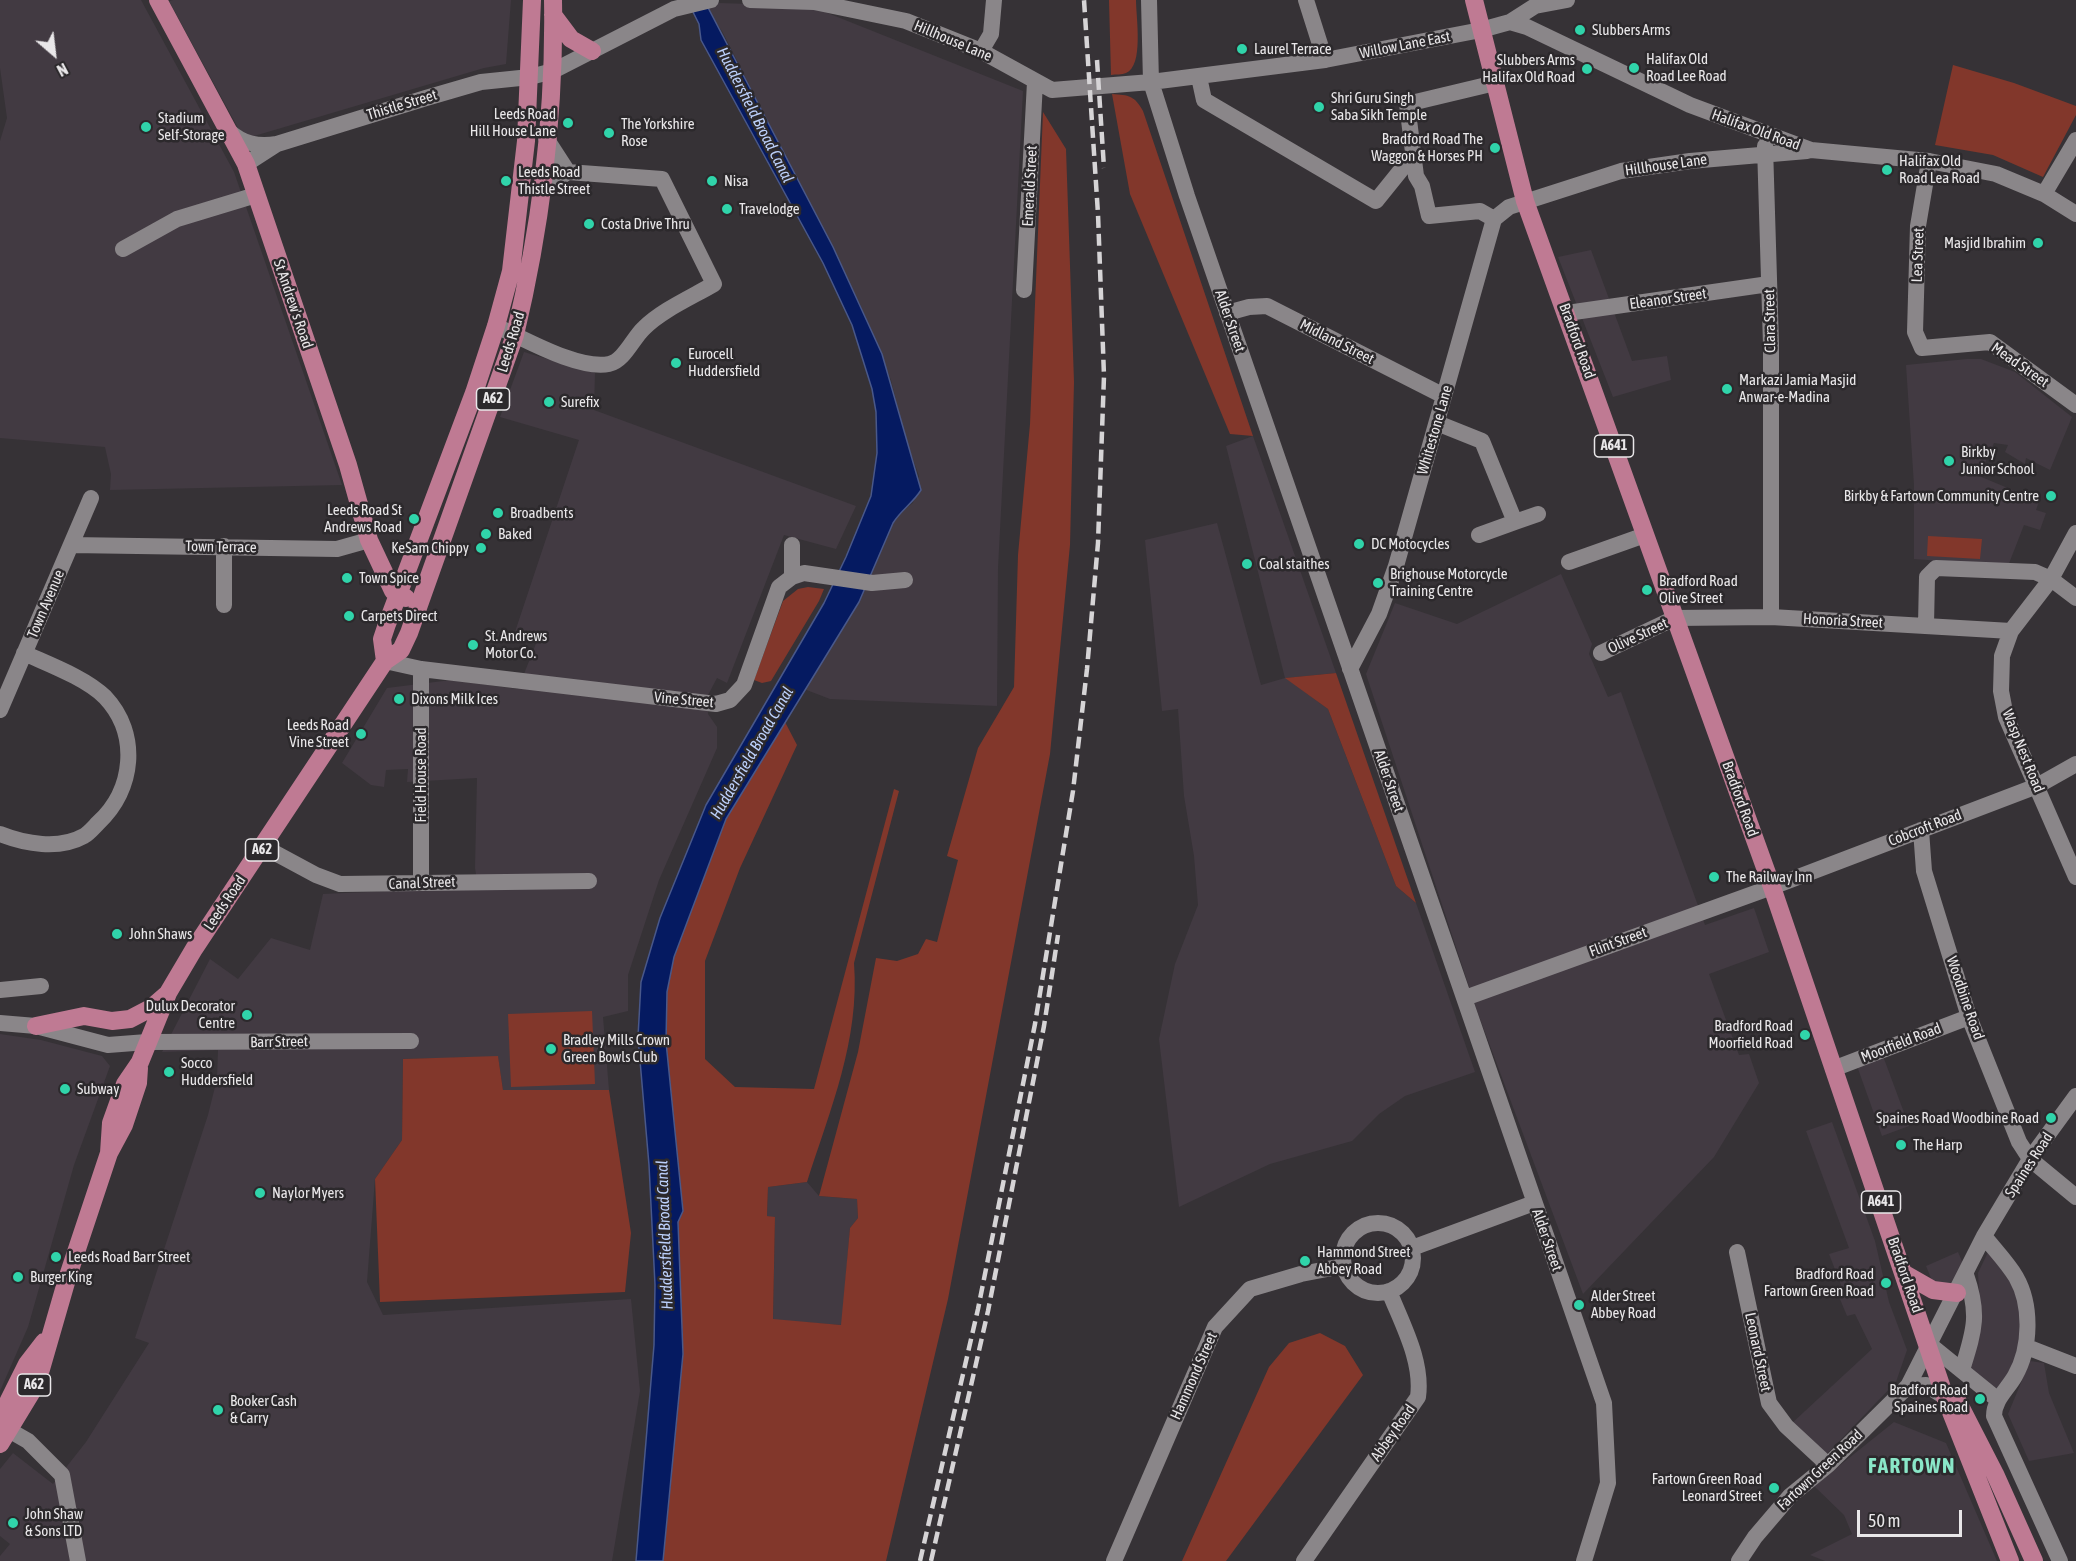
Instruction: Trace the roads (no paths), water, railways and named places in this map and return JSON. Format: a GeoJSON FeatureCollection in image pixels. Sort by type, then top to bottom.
{"type":"FeatureCollection","features":[{"type":"Feature","properties":{"kind":"main road","name":"St Andrew's Road"},"geometry":{"type":"LineString","coordinates":[[158,0],[246,164],[348,465],[369,540],[393,591],[398,596]]}},
{"type":"Feature","properties":{"kind":"main road","name":"Leeds Road"},"geometry":{"type":"LineString","coordinates":[[384,661],[382,639],[496,326],[511,271],[518,220],[530,77],[532,0]]}},
{"type":"Feature","properties":{"kind":"main road","name":"Bradford Road"},"geometry":{"type":"LineString","coordinates":[[1474,0],[1525,201],[1772,887],[1813,1014],[1929,1344]]}},
{"type":"Feature","properties":{"kind":"main road","name":"Leeds Road"},"geometry":{"type":"LineString","coordinates":[[2,1429],[36,1382],[48,1336],[109,1153],[128,1115],[138,1083],[140,1062],[168,993],[194,949],[264,847],[384,661],[401,650],[515,335],[533,251],[541,189],[553,71],[553,8]]}},
{"type":"Feature","properties":{"kind":"main road"},"geometry":{"type":"LineString","coordinates":[[553,8],[571,39],[592,51]]}},
{"type":"Feature","properties":{"kind":"main road"},"geometry":{"type":"LineString","coordinates":[[398,596],[419,602]]}},
{"type":"Feature","properties":{"kind":"main road"},"geometry":{"type":"LineString","coordinates":[[36,1026],[84,1016],[112,1021],[130,1019],[151,1008],[168,993]]}},
{"type":"Feature","properties":{"kind":"main road"},"geometry":{"type":"LineString","coordinates":[[1905,1274],[1933,1290],[1957,1293]]}},
{"type":"Feature","properties":{"kind":"main road","name":"A641"},"geometry":{"type":"LineString","coordinates":[[1929,1344],[1945,1397],[2010,1561]]}},
{"type":"Feature","properties":{"kind":"main road","name":"A641"},"geometry":{"type":"LineString","coordinates":[[1929,1344],[1995,1474],[2032,1556]]}},
{"type":"Feature","properties":{"kind":"street"},"geometry":{"type":"LineString","coordinates":[[530,77],[553,71],[674,9],[711,0]]}},
{"type":"Feature","properties":{"kind":"street","name":"Hillhouse Lane"},"geometry":{"type":"LineString","coordinates":[[750,0],[814,2],[906,21],[981,51],[1052,90],[1151,82]]}},
{"type":"Feature","properties":{"kind":"street"},"geometry":{"type":"LineString","coordinates":[[981,51],[991,34],[994,0]]}},
{"type":"Feature","properties":{"kind":"street","name":"Alder Street"},"geometry":{"type":"LineString","coordinates":[[1149,0],[1151,82],[1227,313],[1604,1403],[1608,1483],[1584,1561]]}},
{"type":"Feature","properties":{"kind":"street"},"geometry":{"type":"LineString","coordinates":[[1305,0],[1325,60]]}},
{"type":"Feature","properties":{"kind":"street"},"geometry":{"type":"LineString","coordinates":[[1481,30],[1510,22],[1535,6],[1567,0]]}},
{"type":"Feature","properties":{"kind":"street","name":"Halifax Old Road"},"geometry":{"type":"LineString","coordinates":[[1510,22],[1537,31],[1690,105],[1811,150],[1924,161],[2000,175],[2044,194],[2076,214]]}},
{"type":"Feature","properties":{"kind":"street","name":"Willow Lane East"},"geometry":{"type":"LineString","coordinates":[[1151,82],[1325,60],[1481,30]]}},
{"type":"Feature","properties":{"kind":"street","name":"Thistle Street"},"geometry":{"type":"LineString","coordinates":[[229,131],[244,143],[267,146],[481,82],[530,77]]}},
{"type":"Feature","properties":{"kind":"street"},"geometry":{"type":"LineString","coordinates":[[1199,77],[1204,100],[1376,201],[1401,170]]}},
{"type":"Feature","properties":{"kind":"street","name":"Emerald Street"},"geometry":{"type":"LineString","coordinates":[[1024,290],[1035,82]]}},
{"type":"Feature","properties":{"kind":"street"},"geometry":{"type":"LineString","coordinates":[[1495,83],[1407,104],[1416,176],[1422,186],[1429,216],[1480,211],[1494,219],[1509,207],[1525,201]]}},
{"type":"Feature","properties":{"kind":"street","name":"Clara Street"},"geometry":{"type":"LineString","coordinates":[[1765,133],[1770,284],[1771,617]]}},
{"type":"Feature","properties":{"kind":"street"},"geometry":{"type":"LineString","coordinates":[[546,138],[568,172]]}},
{"type":"Feature","properties":{"kind":"street"},"geometry":{"type":"LineString","coordinates":[[2044,194],[2076,140]]}},
{"type":"Feature","properties":{"kind":"street","name":"Thistle Street"},"geometry":{"type":"LineString","coordinates":[[246,164],[277,144]]}},
{"type":"Feature","properties":{"kind":"street","name":"Hillhouse Lane"},"geometry":{"type":"LineString","coordinates":[[1525,201],[1621,171],[1690,161],[1811,150]]}},
{"type":"Feature","properties":{"kind":"street","name":"Lea Street"},"geometry":{"type":"LineString","coordinates":[[1922,348],[1916,332],[1918,226],[1924,161]]}},
{"type":"Feature","properties":{"kind":"street"},"geometry":{"type":"LineString","coordinates":[[496,326],[569,357],[594,364],[612,364],[625,353],[646,326],[714,284],[662,179],[568,172],[541,189]]}},
{"type":"Feature","properties":{"kind":"street"},"geometry":{"type":"LineString","coordinates":[[123,249],[177,219],[256,195]]}},
{"type":"Feature","properties":{"kind":"street","name":"Whitestone Lane"},"geometry":{"type":"LineString","coordinates":[[1350,669],[1378,614],[1396,566],[1494,219]]}},
{"type":"Feature","properties":{"kind":"street","name":"Eleanor Street"},"geometry":{"type":"LineString","coordinates":[[1567,313],[1770,284]]}},
{"type":"Feature","properties":{"kind":"street","name":"Midland Street"},"geometry":{"type":"LineString","coordinates":[[1227,313],[1249,307],[1267,306],[1444,396]]}},
{"type":"Feature","properties":{"kind":"street","name":"Mead Street"},"geometry":{"type":"LineString","coordinates":[[1922,348],[1990,342],[2076,405]]}},
{"type":"Feature","properties":{"kind":"street"},"geometry":{"type":"LineString","coordinates":[[1437,423],[1482,441],[1515,522]]}},
{"type":"Feature","properties":{"kind":"street","name":"Town Avenue"},"geometry":{"type":"LineString","coordinates":[[0,710],[91,498]]}},
{"type":"Feature","properties":{"kind":"street"},"geometry":{"type":"LineString","coordinates":[[1479,535],[1538,514]]}},
{"type":"Feature","properties":{"kind":"street","name":"Wasp Nest Road"},"geometry":{"type":"LineString","coordinates":[[2076,533],[2051,579],[2011,631],[2002,656],[2001,691],[2006,717],[2076,877]]}},
{"type":"Feature","properties":{"kind":"street"},"geometry":{"type":"LineString","coordinates":[[1569,562],[1646,535]]}},
{"type":"Feature","properties":{"kind":"street","name":"Town Terrace"},"geometry":{"type":"LineString","coordinates":[[71,544],[338,549],[369,540]]}},
{"type":"Feature","properties":{"kind":"street"},"geometry":{"type":"LineString","coordinates":[[792,545],[792,577],[804,573],[872,583],[904,580]]}},
{"type":"Feature","properties":{"kind":"street"},"geometry":{"type":"LineString","coordinates":[[224,546],[224,605]]}},
{"type":"Feature","properties":{"kind":"street"},"geometry":{"type":"LineString","coordinates":[[1926,625],[1927,577],[1935,568],[2035,572],[2051,579],[2076,598]]}},
{"type":"Feature","properties":{"kind":"street","name":"Vine Street"},"geometry":{"type":"LineString","coordinates":[[384,661],[421,669],[716,704],[730,700],[744,686],[779,587],[792,577]]}},
{"type":"Feature","properties":{"kind":"street","name":"Honoria Street"},"geometry":{"type":"LineString","coordinates":[[1675,618],[1771,617],[2011,631]]}},
{"type":"Feature","properties":{"kind":"street","name":"Olive Street"},"geometry":{"type":"LineString","coordinates":[[1600,653],[1675,618]]}},
{"type":"Feature","properties":{"kind":"street"},"geometry":{"type":"LineString","coordinates":[[0,834],[22,843],[54,844],[84,836],[111,811],[125,783],[130,755],[123,725],[104,696],[69,674],[24,653]]}},
{"type":"Feature","properties":{"kind":"street","name":"Field House Road"},"geometry":{"type":"LineString","coordinates":[[421,669],[421,881]]}},
{"type":"Feature","properties":{"kind":"street","name":"Cobcroft Road"},"geometry":{"type":"LineString","coordinates":[[1772,887],[2037,786],[2076,764]]}},
{"type":"Feature","properties":{"kind":"street","name":"Woodbine Road"},"geometry":{"type":"LineString","coordinates":[[1920,830],[1924,871],[1969,1017],[2019,1142],[2030,1159]]}},
{"type":"Feature","properties":{"kind":"street","name":"Canal Street"},"geometry":{"type":"LineString","coordinates":[[264,847],[316,875],[340,884],[421,881],[589,881]]}},
{"type":"Feature","properties":{"kind":"street","name":"Flint Street"},"geometry":{"type":"LineString","coordinates":[[1465,998],[1772,887]]}},
{"type":"Feature","properties":{"kind":"street"},"geometry":{"type":"LineString","coordinates":[[0,990],[41,986]]}},
{"type":"Feature","properties":{"kind":"street","name":"Moorfield Road"},"geometry":{"type":"LineString","coordinates":[[1831,1066],[1969,1017]]}},
{"type":"Feature","properties":{"kind":"street","name":"Barr Street"},"geometry":{"type":"LineString","coordinates":[[0,1023],[36,1026],[108,1045],[147,1042],[411,1041]]}},
{"type":"Feature","properties":{"kind":"street","name":"Spaines Road"},"geometry":{"type":"LineString","coordinates":[[1929,1344],[1957,1293],[1984,1236],[2030,1159],[2076,1096]]}},
{"type":"Feature","properties":{"kind":"street"},"geometry":{"type":"LineString","coordinates":[[2030,1159],[2076,1197]]}},
{"type":"Feature","properties":{"kind":"street"},"geometry":{"type":"LineString","coordinates":[[1412,1248],[1534,1203]]}},
{"type":"Feature","properties":{"kind":"street"},"geometry":{"type":"LineString","coordinates":[[1385,1224],[1396,1228],[1406,1237],[1412,1248],[1411,1270],[1405,1280],[1382,1293],[1362,1289],[1349,1278],[1343,1266],[1347,1242],[1356,1231],[1366,1225],[1385,1224]]}},
{"type":"Feature","properties":{"kind":"street"},"geometry":{"type":"LineString","coordinates":[[1984,1236],[2017,1278],[2026,1310],[2027,1347],[2015,1376],[1994,1407],[1994,1416],[2060,1561]]}},
{"type":"Feature","properties":{"kind":"street","name":"Leonard Street"},"geometry":{"type":"LineString","coordinates":[[1737,1252],[1769,1403],[1786,1426],[1828,1465]]}},
{"type":"Feature","properties":{"kind":"street","name":"Hammond Street"},"geometry":{"type":"LineString","coordinates":[[1114,1561],[1215,1327],[1250,1289],[1301,1274],[1343,1266]]}},
{"type":"Feature","properties":{"kind":"street"},"geometry":{"type":"LineString","coordinates":[[1962,1370],[1972,1334],[1976,1305],[1966,1275]]}},
{"type":"Feature","properties":{"kind":"street","name":"Abbey Road"},"geometry":{"type":"LineString","coordinates":[[1304,1561],[1418,1397],[1420,1382],[1414,1356],[1389,1291]]}},
{"type":"Feature","properties":{"kind":"street"},"geometry":{"type":"LineString","coordinates":[[1929,1344],[1998,1400]]}},
{"type":"Feature","properties":{"kind":"street","name":"Fartown Green Road"},"geometry":{"type":"LineString","coordinates":[[1740,1561],[1755,1537],[1790,1496],[1828,1465],[1908,1386],[1929,1344]]}},
{"type":"Feature","properties":{"kind":"street"},"geometry":{"type":"LineString","coordinates":[[2027,1347],[2076,1366]]}},
{"type":"Feature","properties":{"kind":"street"},"geometry":{"type":"LineString","coordinates":[[1908,1386],[1926,1385],[1945,1397]]}},
{"type":"Feature","properties":{"kind":"street"},"geometry":{"type":"LineString","coordinates":[[2,1429],[28,1442],[62,1475],[78,1561]]}},
{"type":"Feature","properties":{"kind":"water","name":"Huddersfield Broad Canal"},"geometry":{"type":"Polygon","coordinates":[[[687,0],[704,0],[833,247],[882,354],[921,490],[893,523],[859,602],[726,819],[674,957],[667,992],[666,1042],[683,1211],[678,1222],[683,1354],[663,1561],[636,1561],[654,1345],[655,1285],[649,1165],[638,1037],[641,982],[660,918],[706,805],[824,603],[846,557],[871,496],[877,453],[876,412],[872,389],[852,325],[823,263],[701,40],[699,24],[687,0]]]}},
{"type":"Feature","properties":{"kind":"railway"},"geometry":{"type":"LineString","coordinates":[[920,1561],[978,1309],[1035,1024],[1073,791],[1087,669],[1098,543],[1104,376],[1098,214],[1084,0]]}},
{"type":"Feature","properties":{"kind":"railway"},"geometry":{"type":"LineString","coordinates":[[1097,60],[1104,168]]}},
{"type":"Feature","properties":{"kind":"railway"},"geometry":{"type":"LineString","coordinates":[[931,1561],[988,1311],[1044,1026],[1058,935]]}},
{"type":"Feature","properties":{"kind":"place","name":"Slubbers Arms"},"geometry":{"type":"Point","coordinates":[1580,30]}},
{"type":"Feature","properties":{"kind":"place","name":"Laurel Terrace"},"geometry":{"type":"Point","coordinates":[1242,49]}},
{"type":"Feature","properties":{"kind":"place","name":"Halifax Old Road Lee Road"},"geometry":{"type":"Point","coordinates":[1634,68]}},
{"type":"Feature","properties":{"kind":"place","name":"Slubbers Arms Halifax Old Road"},"geometry":{"type":"Point","coordinates":[1587,69]}},
{"type":"Feature","properties":{"kind":"place","name":"Shri Guru Singh Saba Sikh Temple"},"geometry":{"type":"Point","coordinates":[1319,107]}},
{"type":"Feature","properties":{"kind":"place","name":"Leeds Road Hill House Lane"},"geometry":{"type":"Point","coordinates":[568,123]}},
{"type":"Feature","properties":{"kind":"place","name":"Stadium Self-Storage"},"geometry":{"type":"Point","coordinates":[146,127]}},
{"type":"Feature","properties":{"kind":"place","name":"The Yorkshire Rose"},"geometry":{"type":"Point","coordinates":[609,133]}},
{"type":"Feature","properties":{"kind":"place","name":"Bradford Road The Waggon & Horses PH"},"geometry":{"type":"Point","coordinates":[1495,148]}},
{"type":"Feature","properties":{"kind":"place","name":"Halifax Old Road Lea Road"},"geometry":{"type":"Point","coordinates":[1887,170]}},
{"type":"Feature","properties":{"kind":"place","name":"Leeds Road Thistle Street"},"geometry":{"type":"Point","coordinates":[506,181]}},
{"type":"Feature","properties":{"kind":"place","name":"Nisa"},"geometry":{"type":"Point","coordinates":[712,181]}},
{"type":"Feature","properties":{"kind":"place","name":"Travelodge"},"geometry":{"type":"Point","coordinates":[727,209]}},
{"type":"Feature","properties":{"kind":"place","name":"Costa Drive Thru"},"geometry":{"type":"Point","coordinates":[589,224]}},
{"type":"Feature","properties":{"kind":"place","name":"Masjid Ibrahim"},"geometry":{"type":"Point","coordinates":[2038,243]}},
{"type":"Feature","properties":{"kind":"place","name":"Eurocell Huddersfield"},"geometry":{"type":"Point","coordinates":[676,363]}},
{"type":"Feature","properties":{"kind":"place","name":"Markazi Jamia Masjid Anwar-e-Madina"},"geometry":{"type":"Point","coordinates":[1727,389]}},
{"type":"Feature","properties":{"kind":"place","name":"Surefix"},"geometry":{"type":"Point","coordinates":[549,402]}},
{"type":"Feature","properties":{"kind":"place","name":"Birkby Junior School"},"geometry":{"type":"Point","coordinates":[1949,461]}},
{"type":"Feature","properties":{"kind":"place","name":"Birkby & Fartown Community Centre"},"geometry":{"type":"Point","coordinates":[2051,496]}},
{"type":"Feature","properties":{"kind":"place","name":"Broadbents"},"geometry":{"type":"Point","coordinates":[498,513]}},
{"type":"Feature","properties":{"kind":"place","name":"Leeds Road St Andrews Road"},"geometry":{"type":"Point","coordinates":[414,519]}},
{"type":"Feature","properties":{"kind":"place","name":"Baked"},"geometry":{"type":"Point","coordinates":[486,534]}},
{"type":"Feature","properties":{"kind":"place","name":"DC Motocycles"},"geometry":{"type":"Point","coordinates":[1359,544]}},
{"type":"Feature","properties":{"kind":"place","name":"KeSam Chippy"},"geometry":{"type":"Point","coordinates":[481,548]}},
{"type":"Feature","properties":{"kind":"place","name":"Coal staithes"},"geometry":{"type":"Point","coordinates":[1247,564]}},
{"type":"Feature","properties":{"kind":"place","name":"Town Spice"},"geometry":{"type":"Point","coordinates":[347,578]}},
{"type":"Feature","properties":{"kind":"place","name":"Brighouse Motorcycle Training Centre"},"geometry":{"type":"Point","coordinates":[1378,583]}},
{"type":"Feature","properties":{"kind":"place","name":"Bradford Road Olive Street"},"geometry":{"type":"Point","coordinates":[1647,590]}},
{"type":"Feature","properties":{"kind":"place","name":"Carpets Direct"},"geometry":{"type":"Point","coordinates":[349,616]}},
{"type":"Feature","properties":{"kind":"place","name":"St. Andrews Motor Co."},"geometry":{"type":"Point","coordinates":[473,645]}},
{"type":"Feature","properties":{"kind":"place","name":"Dixons Milk Ices"},"geometry":{"type":"Point","coordinates":[399,699]}},
{"type":"Feature","properties":{"kind":"place","name":"Leeds Road Vine Street"},"geometry":{"type":"Point","coordinates":[361,734]}},
{"type":"Feature","properties":{"kind":"place","name":"The Railway Inn"},"geometry":{"type":"Point","coordinates":[1714,877]}},
{"type":"Feature","properties":{"kind":"place","name":"John Shaws"},"geometry":{"type":"Point","coordinates":[117,934]}},
{"type":"Feature","properties":{"kind":"place","name":"Dulux Decorator Centre"},"geometry":{"type":"Point","coordinates":[247,1015]}},
{"type":"Feature","properties":{"kind":"place","name":"Bradford Road Moorfield Road"},"geometry":{"type":"Point","coordinates":[1805,1035]}},
{"type":"Feature","properties":{"kind":"place","name":"Bradley Mills Crown Green Bowls Club"},"geometry":{"type":"Point","coordinates":[551,1049]}},
{"type":"Feature","properties":{"kind":"place","name":"Socco Huddersfield"},"geometry":{"type":"Point","coordinates":[169,1072]}},
{"type":"Feature","properties":{"kind":"place","name":"Subway"},"geometry":{"type":"Point","coordinates":[65,1089]}},
{"type":"Feature","properties":{"kind":"place","name":"Spaines Road Woodbine Road"},"geometry":{"type":"Point","coordinates":[2051,1118]}},
{"type":"Feature","properties":{"kind":"place","name":"The Harp"},"geometry":{"type":"Point","coordinates":[1901,1145]}},
{"type":"Feature","properties":{"kind":"place","name":"Naylor Myers"},"geometry":{"type":"Point","coordinates":[260,1193]}},
{"type":"Feature","properties":{"kind":"place","name":"Leeds Road Barr Street"},"geometry":{"type":"Point","coordinates":[56,1257]}},
{"type":"Feature","properties":{"kind":"place","name":"Hammond Street Abbey Road"},"geometry":{"type":"Point","coordinates":[1305,1261]}},
{"type":"Feature","properties":{"kind":"place","name":"Burger King"},"geometry":{"type":"Point","coordinates":[18,1277]}},
{"type":"Feature","properties":{"kind":"place","name":"Bradford Road Fartown Green Road"},"geometry":{"type":"Point","coordinates":[1886,1283]}},
{"type":"Feature","properties":{"kind":"place","name":"Alder Street Abbey Road"},"geometry":{"type":"Point","coordinates":[1579,1305]}},
{"type":"Feature","properties":{"kind":"place","name":"Bradford Road Spaines Road"},"geometry":{"type":"Point","coordinates":[1980,1399]}},
{"type":"Feature","properties":{"kind":"place","name":"Booker Cash & Carry"},"geometry":{"type":"Point","coordinates":[218,1410]}},
{"type":"Feature","properties":{"kind":"place","name":"Fartown Green Road Leonard Street"},"geometry":{"type":"Point","coordinates":[1774,1488]}},
{"type":"Feature","properties":{"kind":"place","name":"John Shaw & Sons LTD"},"geometry":{"type":"Point","coordinates":[13,1523]}},
{"type":"Feature","properties":{"kind":"district","name":"FARTOWN"},"geometry":{"type":"Point","coordinates":[1912,1466]}}]}
